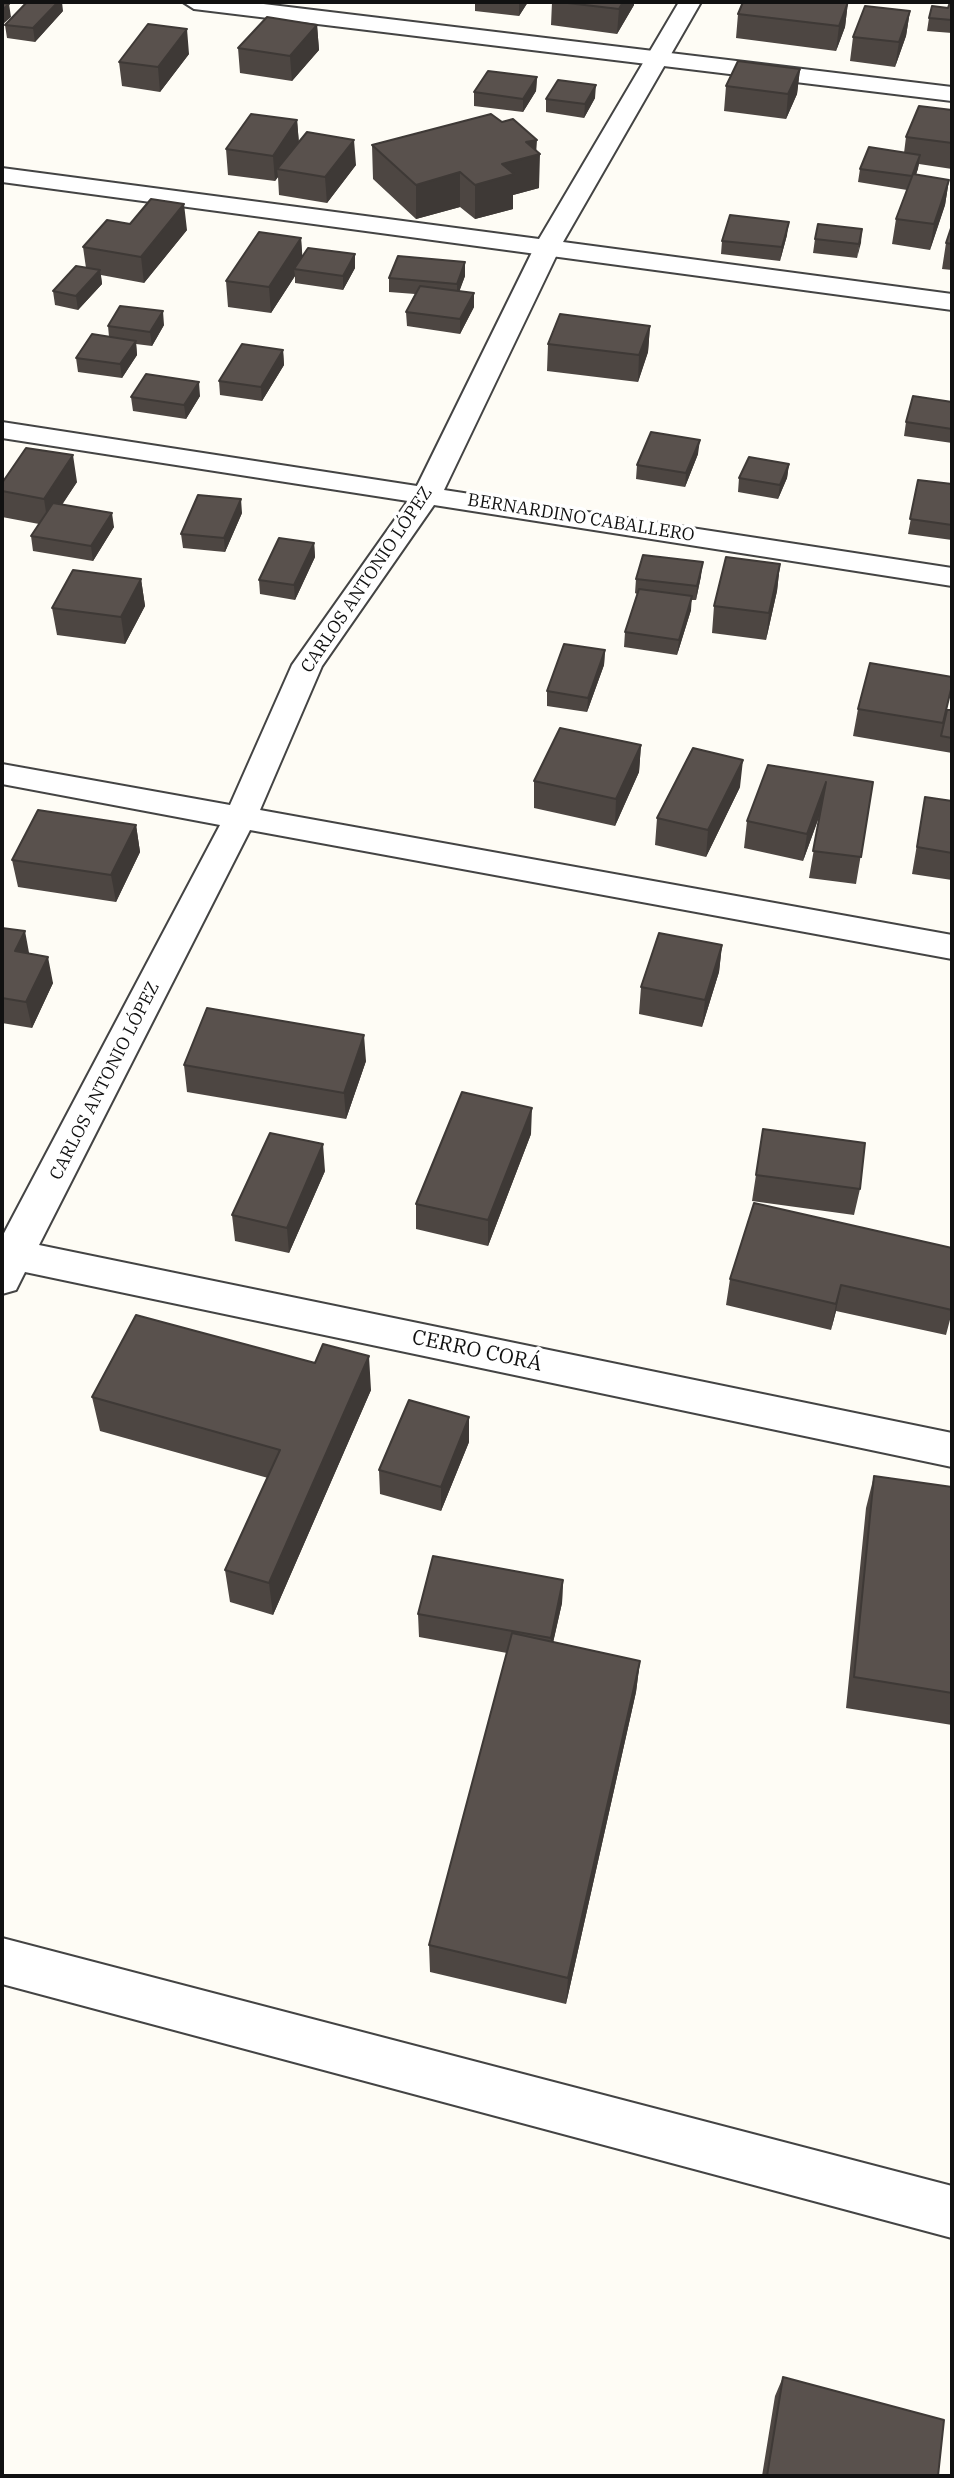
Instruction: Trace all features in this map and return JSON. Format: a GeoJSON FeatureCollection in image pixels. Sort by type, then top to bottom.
{"type":"FeatureCollection","features":[{"type":"Feature","properties":{"kind":"street"},"geometry":{"type":"LineString","coordinates":[[194,2],[952,94]]}},
{"type":"Feature","properties":{"kind":"street","name":"CARLOS ANTONIO LÓPEZ"},"geometry":{"type":"LineString","coordinates":[[6,1262],[241,816],[307,665],[428,494],[548,246],[690,2]]}},
{"type":"Feature","properties":{"kind":"street"},"geometry":{"type":"LineString","coordinates":[[2,175],[952,302]]}},
{"type":"Feature","properties":{"kind":"street","name":"BERNARDINO CABALLERO"},"geometry":{"type":"LineString","coordinates":[[2,430],[952,577]]}},
{"type":"Feature","properties":{"kind":"street"},"geometry":{"type":"LineString","coordinates":[[2,774],[952,947]]}},
{"type":"Feature","properties":{"kind":"street","name":"CERRO CORÁ"},"geometry":{"type":"LineString","coordinates":[[6,1262],[952,1450]]}},
{"type":"Feature","properties":{"kind":"street"},"geometry":{"type":"LineString","coordinates":[[2,1961],[952,2212]]}},
{"type":"Feature","properties":{"kind":"building"},"geometry":{"type":"Polygon","coordinates":[[[27,2],[58,2],[33,28],[5,25],[27,2]]]}},
{"type":"Feature","properties":{"kind":"building"},"geometry":{"type":"Polygon","coordinates":[[[559,2],[623,2],[619,9],[559,2]]]}},
{"type":"Feature","properties":{"kind":"building"},"geometry":{"type":"Polygon","coordinates":[[[743,2],[848,2],[839,26],[738,14],[743,2]]]}},
{"type":"Feature","properties":{"kind":"building"},"geometry":{"type":"Polygon","coordinates":[[[950,2],[952,20],[929,18],[932,6],[948,8],[950,2]]]}},
{"type":"Feature","properties":{"kind":"building"},"geometry":{"type":"Polygon","coordinates":[[[865,6],[910,11],[899,42],[853,37],[865,6]]]}},
{"type":"Feature","properties":{"kind":"building"},"geometry":{"type":"Polygon","coordinates":[[[267,17],[317,25],[290,56],[238,48],[267,17]]]}},
{"type":"Feature","properties":{"kind":"building"},"geometry":{"type":"Polygon","coordinates":[[[148,24],[187,29],[158,67],[119,62],[148,24]]]}},
{"type":"Feature","properties":{"kind":"building"},"geometry":{"type":"Polygon","coordinates":[[[738,61],[800,69],[788,94],[726,86],[738,61]]]}},
{"type":"Feature","properties":{"kind":"building"},"geometry":{"type":"Polygon","coordinates":[[[488,71],[537,77],[523,99],[474,92],[488,71]]]}},
{"type":"Feature","properties":{"kind":"building"},"geometry":{"type":"Polygon","coordinates":[[[558,80],[596,85],[585,104],[546,99],[558,80]]]}},
{"type":"Feature","properties":{"kind":"building"},"geometry":{"type":"Polygon","coordinates":[[[919,106],[952,110],[952,143],[906,137],[919,106]]]}},
{"type":"Feature","properties":{"kind":"building"},"geometry":{"type":"Polygon","coordinates":[[[251,114],[297,120],[273,156],[226,149],[251,114]]]}},
{"type":"Feature","properties":{"kind":"building"},"geometry":{"type":"Polygon","coordinates":[[[491,114],[502,122],[513,119],[537,140],[526,142],[540,154],[502,164],[514,174],[475,185],[460,172],[416,185],[372,145],[491,114]]]}},
{"type":"Feature","properties":{"kind":"building"},"geometry":{"type":"Polygon","coordinates":[[[307,132],[354,140],[325,177],[277,169],[307,132]]]}},
{"type":"Feature","properties":{"kind":"building"},"geometry":{"type":"Polygon","coordinates":[[[869,147],[920,155],[912,176],[860,169],[869,147]]]}},
{"type":"Feature","properties":{"kind":"building"},"geometry":{"type":"Polygon","coordinates":[[[913,174],[949,180],[934,224],[896,219],[913,174]]]}},
{"type":"Feature","properties":{"kind":"building"},"geometry":{"type":"Polygon","coordinates":[[[151,199],[184,204],[141,257],[83,247],[107,220],[130,224],[151,199]]]}},
{"type":"Feature","properties":{"kind":"building"},"geometry":{"type":"Polygon","coordinates":[[[730,215],[789,222],[782,247],[722,241],[730,215]]]}},
{"type":"Feature","properties":{"kind":"building"},"geometry":{"type":"Polygon","coordinates":[[[818,224],[862,229],[859,244],[815,239],[818,224]]]}},
{"type":"Feature","properties":{"kind":"building"},"geometry":{"type":"Polygon","coordinates":[[[952,225],[952,244],[946,243],[952,225]]]}},
{"type":"Feature","properties":{"kind":"building"},"geometry":{"type":"Polygon","coordinates":[[[259,232],[301,238],[269,287],[226,281],[259,232]]]}},
{"type":"Feature","properties":{"kind":"building"},"geometry":{"type":"Polygon","coordinates":[[[308,248],[355,254],[343,276],[294,269],[308,248]]]}},
{"type":"Feature","properties":{"kind":"building"},"geometry":{"type":"Polygon","coordinates":[[[398,256],[465,262],[457,284],[389,278],[398,256]]]}},
{"type":"Feature","properties":{"kind":"building"},"geometry":{"type":"Polygon","coordinates":[[[76,266],[100,270],[76,296],[53,291],[76,266]]]}},
{"type":"Feature","properties":{"kind":"building"},"geometry":{"type":"Polygon","coordinates":[[[420,286],[474,293],[460,319],[406,312],[420,286]]]}},
{"type":"Feature","properties":{"kind":"building"},"geometry":{"type":"Polygon","coordinates":[[[120,306],[163,311],[150,332],[108,326],[120,306]]]}},
{"type":"Feature","properties":{"kind":"building"},"geometry":{"type":"Polygon","coordinates":[[[560,314],[650,326],[639,355],[548,344],[560,314]]]}},
{"type":"Feature","properties":{"kind":"building"},"geometry":{"type":"Polygon","coordinates":[[[92,334],[136,341],[120,364],[76,358],[92,334]]]}},
{"type":"Feature","properties":{"kind":"building"},"geometry":{"type":"Polygon","coordinates":[[[242,344],[283,350],[261,387],[219,381],[242,344]]]}},
{"type":"Feature","properties":{"kind":"building"},"geometry":{"type":"Polygon","coordinates":[[[146,374],[199,382],[184,405],[131,397],[146,374]]]}},
{"type":"Feature","properties":{"kind":"building"},"geometry":{"type":"Polygon","coordinates":[[[913,396],[952,402],[952,429],[906,422],[913,396]]]}},
{"type":"Feature","properties":{"kind":"building"},"geometry":{"type":"Polygon","coordinates":[[[651,432],[700,440],[686,473],[637,465],[651,432]]]}},
{"type":"Feature","properties":{"kind":"building"},"geometry":{"type":"Polygon","coordinates":[[[26,448],[73,455],[44,499],[2,491],[2,483],[26,448]]]}},
{"type":"Feature","properties":{"kind":"building"},"geometry":{"type":"Polygon","coordinates":[[[749,457],[789,464],[780,485],[739,478],[749,457]]]}},
{"type":"Feature","properties":{"kind":"building"},"geometry":{"type":"Polygon","coordinates":[[[918,480],[952,484],[952,525],[910,519],[918,480]]]}},
{"type":"Feature","properties":{"kind":"building"},"geometry":{"type":"Polygon","coordinates":[[[198,495],[241,499],[224,538],[181,534],[198,495]]]}},
{"type":"Feature","properties":{"kind":"building"},"geometry":{"type":"Polygon","coordinates":[[[53,503],[112,513],[91,546],[31,536],[53,503]]]}},
{"type":"Feature","properties":{"kind":"building"},"geometry":{"type":"Polygon","coordinates":[[[279,538],[314,543],[294,585],[259,580],[279,538]]]}},
{"type":"Feature","properties":{"kind":"building"},"geometry":{"type":"Polygon","coordinates":[[[643,555],[703,562],[697,586],[636,579],[643,555]]]}},
{"type":"Feature","properties":{"kind":"building"},"geometry":{"type":"Polygon","coordinates":[[[726,557],[780,564],[769,613],[714,606],[726,557]]]}},
{"type":"Feature","properties":{"kind":"building"},"geometry":{"type":"Polygon","coordinates":[[[73,570],[141,579],[121,617],[52,608],[73,570]]]}},
{"type":"Feature","properties":{"kind":"building"},"geometry":{"type":"Polygon","coordinates":[[[639,589],[692,596],[679,640],[625,632],[639,589]]]}},
{"type":"Feature","properties":{"kind":"building"},"geometry":{"type":"Polygon","coordinates":[[[564,644],[605,650],[588,698],[547,691],[564,644]]]}},
{"type":"Feature","properties":{"kind":"building"},"geometry":{"type":"Polygon","coordinates":[[[870,663],[952,677],[943,723],[858,709],[870,663]]]}},
{"type":"Feature","properties":{"kind":"building"},"geometry":{"type":"Polygon","coordinates":[[[947,710],[952,710],[952,738],[941,736],[947,710]]]}},
{"type":"Feature","properties":{"kind":"building"},"geometry":{"type":"Polygon","coordinates":[[[560,728],[641,745],[616,799],[534,781],[560,728]]]}},
{"type":"Feature","properties":{"kind":"building"},"geometry":{"type":"Polygon","coordinates":[[[693,748],[743,760],[708,830],[657,818],[693,748]]]}},
{"type":"Feature","properties":{"kind":"building"},"geometry":{"type":"Polygon","coordinates":[[[768,765],[873,782],[861,857],[813,851],[826,782],[807,834],[747,821],[768,765]]]}},
{"type":"Feature","properties":{"kind":"building"},"geometry":{"type":"Polygon","coordinates":[[[925,797],[952,801],[952,853],[917,847],[925,797]]]}},
{"type":"Feature","properties":{"kind":"building"},"geometry":{"type":"Polygon","coordinates":[[[38,810],[136,825],[111,875],[12,860],[38,810]]]}},
{"type":"Feature","properties":{"kind":"building"},"geometry":{"type":"Polygon","coordinates":[[[2,928],[25,931],[15,951],[48,957],[26,1002],[2,998],[2,928]]]}},
{"type":"Feature","properties":{"kind":"building"},"geometry":{"type":"Polygon","coordinates":[[[659,933],[722,945],[705,1000],[641,987],[659,933]]]}},
{"type":"Feature","properties":{"kind":"building"},"geometry":{"type":"Polygon","coordinates":[[[207,1008],[364,1035],[344,1093],[184,1065],[207,1008]]]}},
{"type":"Feature","properties":{"kind":"building"},"geometry":{"type":"Polygon","coordinates":[[[462,1092],[532,1108],[488,1220],[416,1204],[462,1092]]]}},
{"type":"Feature","properties":{"kind":"building"},"geometry":{"type":"Polygon","coordinates":[[[763,1129],[865,1143],[860,1189],[756,1175],[763,1129]]]}},
{"type":"Feature","properties":{"kind":"building"},"geometry":{"type":"Polygon","coordinates":[[[270,1133],[323,1144],[287,1228],[232,1215],[270,1133]]]}},
{"type":"Feature","properties":{"kind":"building"},"geometry":{"type":"Polygon","coordinates":[[[754,1203],[952,1248],[952,1310],[841,1285],[836,1304],[730,1279],[754,1203]]]}},
{"type":"Feature","properties":{"kind":"building"},"geometry":{"type":"Polygon","coordinates":[[[136,1315],[315,1363],[323,1344],[369,1356],[269,1583],[225,1570],[280,1450],[92,1397],[136,1315]]]}},
{"type":"Feature","properties":{"kind":"building"},"geometry":{"type":"Polygon","coordinates":[[[409,1400],[469,1417],[441,1487],[379,1470],[409,1400]]]}},
{"type":"Feature","properties":{"kind":"building"},"geometry":{"type":"Polygon","coordinates":[[[874,1476],[952,1487],[952,1693],[854,1677],[874,1476]]]}},
{"type":"Feature","properties":{"kind":"building"},"geometry":{"type":"Polygon","coordinates":[[[433,1556],[563,1580],[551,1638],[418,1614],[433,1556]]]}},
{"type":"Feature","properties":{"kind":"building"},"geometry":{"type":"Polygon","coordinates":[[[512,1633],[640,1661],[568,1978],[429,1945],[512,1633]]]}},
{"type":"Feature","properties":{"kind":"building"},"geometry":{"type":"Polygon","coordinates":[[[783,2377],[944,2420],[938,2476],[767,2476],[783,2377]]]}}]}
